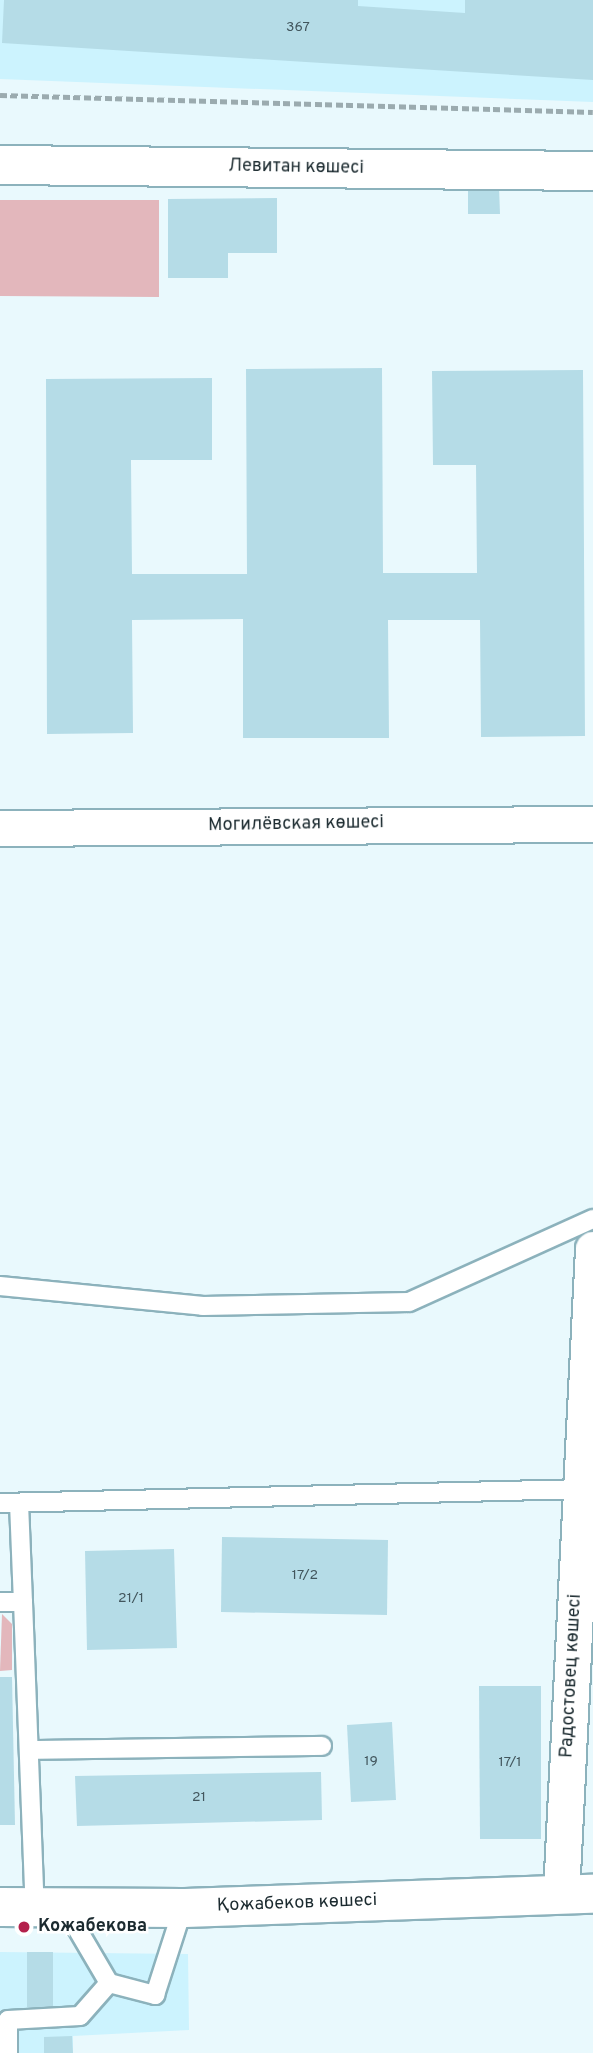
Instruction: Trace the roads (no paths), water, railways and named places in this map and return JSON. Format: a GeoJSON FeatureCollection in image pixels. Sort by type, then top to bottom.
{"type":"FeatureCollection","features":[{"type":"Feature","properties":{"kind":"street","name":"Левитан көшесі"},"geometry":{"type":"LineString","coordinates":[[0,165],[593,171]]}},
{"type":"Feature","properties":{"kind":"street","name":"Могилёвская көшесі"},"geometry":{"type":"LineString","coordinates":[[0,828],[593,824]]}},
{"type":"Feature","properties":{"kind":"street","name":"Радостовец көшесі"},"geometry":{"type":"LineString","coordinates":[[577,1894],[593,1249]]}},
{"type":"Feature","properties":{"kind":"street","name":"Қожабеков көшесі"},"geometry":{"type":"LineString","coordinates":[[33,1908],[183,1908],[577,1894]]}},
{"type":"Feature","properties":{"kind":"lane"},"geometry":{"type":"LineString","coordinates":[[0,1286],[203,1306],[409,1302],[593,1219]]}},
{"type":"Feature","properties":{"kind":"lane"},"geometry":{"type":"LineString","coordinates":[[0,1503],[587,1489]]}},
{"type":"Feature","properties":{"kind":"lane"},"geometry":{"type":"LineString","coordinates":[[19,1503],[33,1908],[109,1983],[155,1995],[183,1908]]}},
{"type":"Feature","properties":{"kind":"lane"},"geometry":{"type":"LineString","coordinates":[[0,1602],[23,1602]]}},
{"type":"Feature","properties":{"kind":"lane"},"geometry":{"type":"LineString","coordinates":[[29,1750],[323,1745]]}},
{"type":"Feature","properties":{"kind":"lane"},"geometry":{"type":"LineString","coordinates":[[8,2053],[8,2020],[80,2016],[109,1983]]}},
{"type":"Feature","properties":{"kind":"place","name":"Кожабекова"},"geometry":{"type":"Point","coordinates":[24,1927]}}]}
